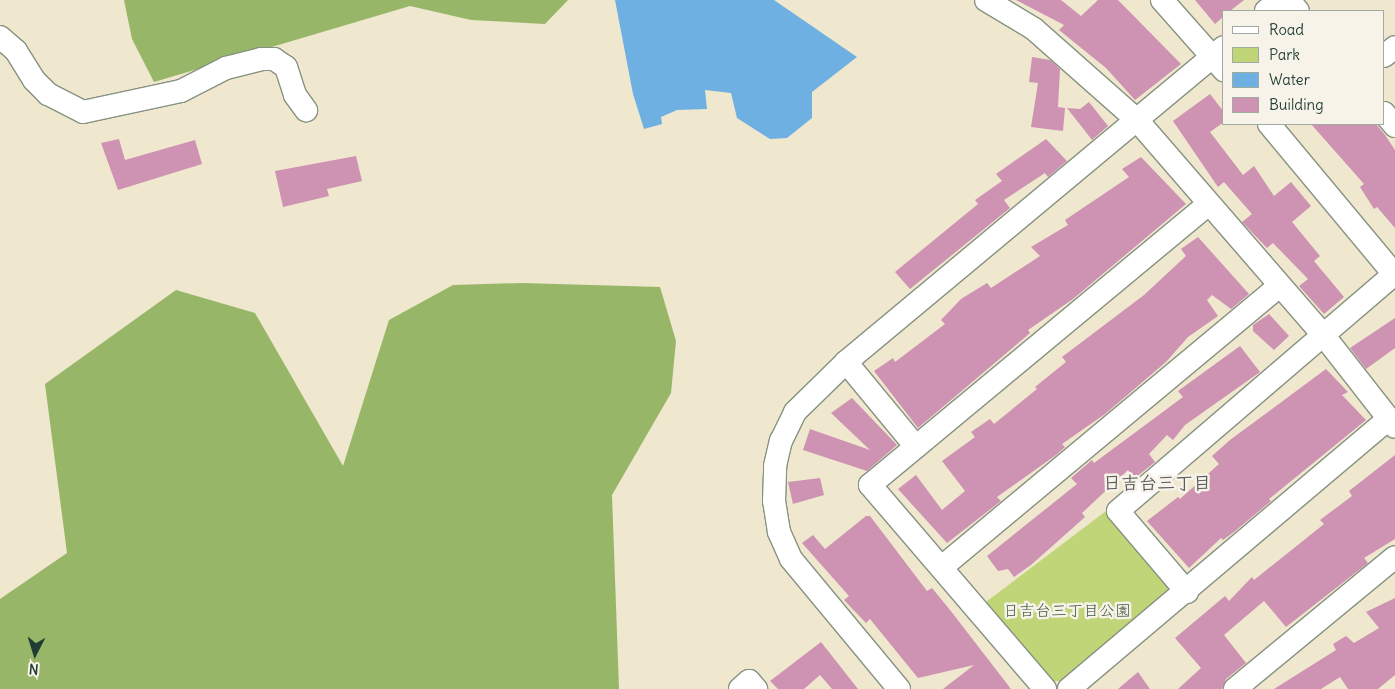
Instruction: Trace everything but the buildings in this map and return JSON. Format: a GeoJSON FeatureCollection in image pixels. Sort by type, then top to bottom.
{"type":"FeatureCollection","features":[{"type":"Feature","properties":{"kind":"street"},"geometry":{"type":"LineString","coordinates":[[986,0],[1034,28],[1138,120],[1207,205],[1324,336],[1392,423],[1069,689]]}},
{"type":"Feature","properties":{"kind":"street"},"geometry":{"type":"LineString","coordinates":[[899,689],[791,558],[780,532],[774,501],[775,466],[781,441],[795,412],[846,362],[1138,120],[1220,58],[1162,0]]}},
{"type":"Feature","properties":{"kind":"street"},"geometry":{"type":"LineString","coordinates":[[1267,10],[1279,0]]}},
{"type":"Feature","properties":{"kind":"street"},"geometry":{"type":"LineString","coordinates":[[1289,0],[1297,10]]}},
{"type":"Feature","properties":{"kind":"street"},"geometry":{"type":"LineString","coordinates":[[0,38],[16,51],[34,80],[48,94],[83,112],[181,91],[226,68],[262,59],[274,59],[286,67],[295,95],[306,110]]}},
{"type":"Feature","properties":{"kind":"street"},"geometry":{"type":"LineString","coordinates":[[1385,55],[1395,47]]}},
{"type":"Feature","properties":{"kind":"street"},"geometry":{"type":"LineString","coordinates":[[1385,114],[1395,126]]}},
{"type":"Feature","properties":{"kind":"street"},"geometry":{"type":"LineString","coordinates":[[1187,592],[1118,511],[1395,274],[1270,125]]}},
{"type":"Feature","properties":{"kind":"street"},"geometry":{"type":"LineString","coordinates":[[1045,689],[870,485],[1207,205]]}},
{"type":"Feature","properties":{"kind":"street"},"geometry":{"type":"LineString","coordinates":[[942,567],[1279,286]]}},
{"type":"Feature","properties":{"kind":"street"},"geometry":{"type":"LineString","coordinates":[[846,362],[916,446]]}},
{"type":"Feature","properties":{"kind":"street"},"geometry":{"type":"LineString","coordinates":[[1235,689],[1395,557]]}},
{"type":"Feature","properties":{"kind":"street"},"geometry":{"type":"LineString","coordinates":[[740,689],[750,681],[756,689]]}},
{"type":"Feature","properties":{"kind":"green space"},"geometry":{"type":"Polygon","coordinates":[[[124,0],[568,0],[545,24],[471,20],[410,6],[154,82],[132,39],[124,0]]]}},
{"type":"Feature","properties":{"kind":"green space"},"geometry":{"type":"Polygon","coordinates":[[[522,283],[660,287],[676,341],[671,393],[612,495],[619,689],[0,689],[0,599],[67,553],[45,384],[176,290],[255,313],[343,466],[389,320],[453,285],[522,283]]]}},
{"type":"Feature","properties":{"kind":"green space","name":"日吉台三丁目公園"},"geometry":{"type":"Polygon","coordinates":[[[1106,511],[1171,582],[1171,595],[1066,681],[1052,681],[986,602],[1106,511]]]}},
{"type":"Feature","properties":{"kind":"water"},"geometry":{"type":"Polygon","coordinates":[[[615,0],[774,0],[857,57],[812,92],[812,118],[787,138],[770,139],[737,118],[731,93],[705,90],[707,109],[677,110],[661,117],[662,124],[644,129],[633,94],[615,0]]]}},
{"type":"Feature","properties":{"kind":"district","name":"日吉台三丁目"},"geometry":{"type":"Point","coordinates":[1157,483]}}]}
